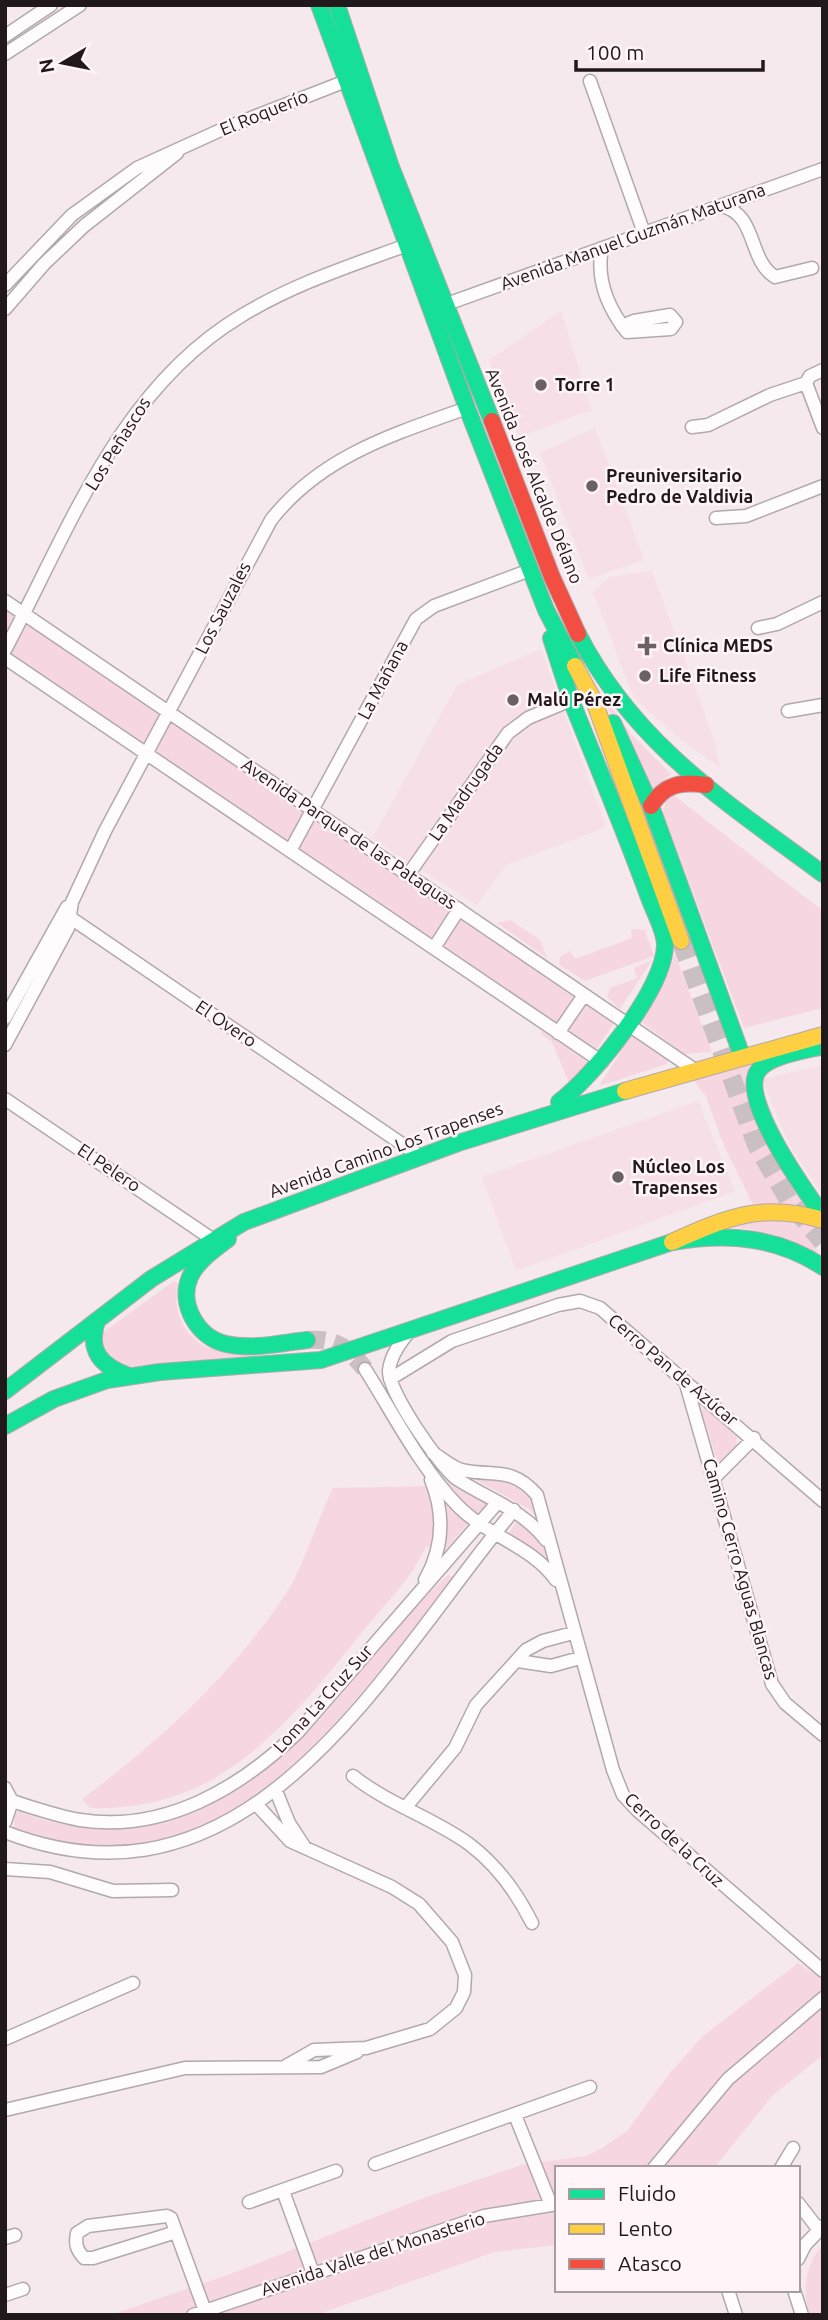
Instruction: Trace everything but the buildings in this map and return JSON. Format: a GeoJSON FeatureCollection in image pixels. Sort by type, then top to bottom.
{"type":"FeatureCollection","features":[{"type":"Feature","properties":{"kind":"main road","name":"Avenida José Alcalde Délano"},"geometry":{"type":"LineString","coordinates":[[319,5],[467,408],[546,610],[594,701],[681,942]]}},
{"type":"Feature","properties":{"kind":"main road","name":"Avenida José Alcalde Délano"},"geometry":{"type":"LineString","coordinates":[[337,5],[360,77],[444,306],[545,560],[586,649],[613,693],[641,729],[671,758],[823,874]]}},
{"type":"Feature","properties":{"kind":"main road"},"geometry":{"type":"LineString","coordinates":[[538,1115],[578,1090],[602,1062],[662,968],[665,943],[629,842],[571,700],[554,650],[546,610]]}},
{"type":"Feature","properties":{"kind":"main road"},"geometry":{"type":"LineString","coordinates":[[594,701],[618,731],[651,806],[742,1056]]}},
{"type":"Feature","properties":{"kind":"main road"},"geometry":{"type":"LineString","coordinates":[[651,806],[660,791],[672,783],[706,786]]}},
{"type":"Feature","properties":{"kind":"main road","name":"Avenida Camino Los Trapenses"},"geometry":{"type":"LineString","coordinates":[[5,1391],[156,1276],[212,1239],[259,1216],[538,1115],[692,1068],[823,1035]]}},
{"type":"Feature","properties":{"kind":"main road"},"geometry":{"type":"LineString","coordinates":[[823,1045],[766,1063],[759,1069],[753,1081],[757,1100],[776,1143],[823,1218]]}},
{"type":"Feature","properties":{"kind":"main road"},"geometry":{"type":"LineString","coordinates":[[5,1426],[71,1392],[130,1376],[290,1365],[321,1360],[672,1242],[753,1210],[786,1209],[823,1218]]}},
{"type":"Feature","properties":{"kind":"main road"},"geometry":{"type":"LineString","coordinates":[[259,1216],[212,1252],[192,1274],[187,1294],[191,1315],[205,1334],[226,1344],[307,1340]]}},
{"type":"Feature","properties":{"kind":"main road"},"geometry":{"type":"LineString","coordinates":[[672,1242],[711,1236],[747,1237],[791,1248],[823,1267]]}},
{"type":"Feature","properties":{"kind":"main road"},"geometry":{"type":"LineString","coordinates":[[97,1321],[92,1338],[94,1355],[105,1366],[130,1376]]}},
{"type":"Feature","properties":{"kind":"street"},"geometry":{"type":"LineString","coordinates":[[5,36],[51,5]]}},
{"type":"Feature","properties":{"kind":"street"},"geometry":{"type":"LineString","coordinates":[[5,54],[80,5]]}},
{"type":"Feature","properties":{"kind":"street"},"geometry":{"type":"LineString","coordinates":[[590,80],[645,233]]}},
{"type":"Feature","properties":{"kind":"street","name":"El Roquerío"},"geometry":{"type":"LineString","coordinates":[[5,285],[51,235],[126,175],[245,120],[346,81]]}},
{"type":"Feature","properties":{"kind":"street","name":"El Roquerío"},"geometry":{"type":"LineString","coordinates":[[5,309],[62,246],[182,148]]}},
{"type":"Feature","properties":{"kind":"street","name":"Avenida Manuel Guzmán Maturana"},"geometry":{"type":"LineString","coordinates":[[444,306],[823,169]]}},
{"type":"Feature","properties":{"kind":"street"},"geometry":{"type":"LineString","coordinates":[[747,224],[750,205],[757,193]]}},
{"type":"Feature","properties":{"kind":"street"},"geometry":{"type":"LineString","coordinates":[[721,206],[735,211],[747,224],[763,270],[775,277],[812,268]]}},
{"type":"Feature","properties":{"kind":"street"},"geometry":{"type":"LineString","coordinates":[[51,235],[62,246]]}},
{"type":"Feature","properties":{"kind":"street","name":"Los Peñascos"},"geometry":{"type":"LineString","coordinates":[[5,650],[111,449],[150,392],[178,363],[223,327],[278,295],[407,245]]}},
{"type":"Feature","properties":{"kind":"street"},"geometry":{"type":"LineString","coordinates":[[600,277],[602,248]]}},
{"type":"Feature","properties":{"kind":"street"},"geometry":{"type":"LineString","coordinates":[[576,258],[600,277],[622,326]]}},
{"type":"Feature","properties":{"kind":"street"},"geometry":{"type":"LineString","coordinates":[[692,427],[708,425],[770,395],[806,383],[810,376],[823,370]]}},
{"type":"Feature","properties":{"kind":"street"},"geometry":{"type":"LineString","coordinates":[[806,383],[822,422]]}},
{"type":"Feature","properties":{"kind":"street","name":"Los Sauzales"},"geometry":{"type":"LineString","coordinates":[[5,1018],[66,915],[105,831],[261,536],[297,490],[325,467],[360,448],[467,408]]}},
{"type":"Feature","properties":{"kind":"street"},"geometry":{"type":"LineString","coordinates":[[716,518],[746,516],[823,486]]}},
{"type":"Feature","properties":{"kind":"street","name":"La Mañana"},"geometry":{"type":"LineString","coordinates":[[290,851],[416,619],[428,609],[530,570]]}},
{"type":"Feature","properties":{"kind":"street","name":"Avenida Parque de las Pataguas"},"geometry":{"type":"LineString","coordinates":[[5,601],[692,1068]]}},
{"type":"Feature","properties":{"kind":"street"},"geometry":{"type":"LineString","coordinates":[[758,628],[777,624],[823,602]]}},
{"type":"Feature","properties":{"kind":"street"},"geometry":{"type":"LineString","coordinates":[[5,658],[602,1062]]}},
{"type":"Feature","properties":{"kind":"street","name":"La Madrugada"},"geometry":{"type":"LineString","coordinates":[[408,875],[508,733],[528,718],[571,700]]}},
{"type":"Feature","properties":{"kind":"street"},"geometry":{"type":"LineString","coordinates":[[788,711],[823,705]]}},
{"type":"Feature","properties":{"kind":"street"},"geometry":{"type":"LineString","coordinates":[[434,948],[459,909]]}},
{"type":"Feature","properties":{"kind":"street","name":"Los Sauzales"},"geometry":{"type":"LineString","coordinates":[[5,1045],[68,928],[66,915]]}},
{"type":"Feature","properties":{"kind":"street","name":"El Overo"},"geometry":{"type":"LineString","coordinates":[[66,915],[421,1157]]}},
{"type":"Feature","properties":{"kind":"street"},"geometry":{"type":"LineString","coordinates":[[558,1033],[584,995]]}},
{"type":"Feature","properties":{"kind":"street","name":"El Pelero"},"geometry":{"type":"LineString","coordinates":[[5,1099],[212,1239]]}},
{"type":"Feature","properties":{"kind":"street"},"geometry":{"type":"LineString","coordinates":[[390,1136],[397,1149],[391,1168]]}},
{"type":"Feature","properties":{"kind":"street","name":"Cerro Pan de Azúcar"},"geometry":{"type":"LineString","coordinates":[[390,1379],[452,1341],[558,1305],[580,1301],[600,1308],[686,1384],[754,1438],[823,1501]]}},
{"type":"Feature","properties":{"kind":"street"},"geometry":{"type":"LineString","coordinates":[[409,1331],[391,1360],[390,1379],[433,1452],[456,1478],[514,1510],[550,1545]]}},
{"type":"Feature","properties":{"kind":"street","name":"Cerro de la Cruz"},"geometry":{"type":"LineString","coordinates":[[365,1369],[426,1467],[460,1508],[494,1534],[540,1562],[561,1590]]}},
{"type":"Feature","properties":{"kind":"street","name":"Camino Cerro Aguas Blancas"},"geometry":{"type":"LineString","coordinates":[[686,1384],[772,1684],[785,1703],[823,1735]]}},
{"type":"Feature","properties":{"kind":"street"},"geometry":{"type":"LineString","coordinates":[[713,1479],[754,1438]]}},
{"type":"Feature","properties":{"kind":"street","name":"Cerro de la Cruz"},"geometry":{"type":"LineString","coordinates":[[433,1452],[457,1468],[502,1473],[523,1480],[537,1495],[561,1590],[615,1778],[630,1803],[823,1970]]}},
{"type":"Feature","properties":{"kind":"street","name":"Loma La Cruz Sur"},"geometry":{"type":"LineString","coordinates":[[419,1591],[433,1566],[441,1539],[441,1512],[426,1467]]}},
{"type":"Feature","properties":{"kind":"street","name":"Loma La Cruz Sur"},"geometry":{"type":"LineString","coordinates":[[12,1801],[77,1819],[108,1822],[149,1818],[208,1799],[263,1763],[298,1732],[498,1502]]}},
{"type":"Feature","properties":{"kind":"street","name":"Loma La Cruz Sur"},"geometry":{"type":"LineString","coordinates":[[5,1832],[70,1849],[139,1851],[159,1848],[196,1835],[257,1805],[332,1739],[514,1510]]}},
{"type":"Feature","properties":{"kind":"street"},"geometry":{"type":"LineString","coordinates":[[405,1808],[456,1748],[477,1705],[527,1650],[543,1641],[573,1633]]}},
{"type":"Feature","properties":{"kind":"street"},"geometry":{"type":"LineString","coordinates":[[519,1661],[551,1666],[580,1658]]}},
{"type":"Feature","properties":{"kind":"street"},"geometry":{"type":"LineString","coordinates":[[353,1776],[382,1797],[481,1853],[510,1885],[533,1923]]}},
{"type":"Feature","properties":{"kind":"street"},"geometry":{"type":"LineString","coordinates":[[5,1788],[12,1801],[5,1822]]}},
{"type":"Feature","properties":{"kind":"street"},"geometry":{"type":"LineString","coordinates":[[276,1791],[289,1822],[304,1847]]}},
{"type":"Feature","properties":{"kind":"street"},"geometry":{"type":"LineString","coordinates":[[5,2110],[185,2068],[321,2067],[366,2048],[410,2036],[443,2021],[456,2008],[464,1992],[463,1966],[443,1929],[419,1904],[392,1887],[283,1835],[257,1805]]}},
{"type":"Feature","properties":{"kind":"street"},"geometry":{"type":"LineString","coordinates":[[5,1869],[50,1872],[113,1891],[172,1890]]}},
{"type":"Feature","properties":{"kind":"street"},"geometry":{"type":"LineString","coordinates":[[5,2039],[133,1983]]}},
{"type":"Feature","properties":{"kind":"street"},"geometry":{"type":"LineString","coordinates":[[656,2166],[728,2079],[823,1998]]}},
{"type":"Feature","properties":{"kind":"street"},"geometry":{"type":"LineString","coordinates":[[375,2164],[590,2087]]}},
{"type":"Feature","properties":{"kind":"street"},"geometry":{"type":"LineString","coordinates":[[515,2115],[554,2205]]}},
{"type":"Feature","properties":{"kind":"street"},"geometry":{"type":"LineString","coordinates":[[782,2166],[793,2148]]}},
{"type":"Feature","properties":{"kind":"street"},"geometry":{"type":"LineString","coordinates":[[249,2202],[337,2171]]}},
{"type":"Feature","properties":{"kind":"street"},"geometry":{"type":"LineString","coordinates":[[283,2191],[313,2273]]}},
{"type":"Feature","properties":{"kind":"street","name":"Avenida Valle del Monasterio"},"geometry":{"type":"LineString","coordinates":[[199,2313],[484,2216],[554,2205]]}},
{"type":"Feature","properties":{"kind":"street"},"geometry":{"type":"LineString","coordinates":[[800,2205],[821,2228],[805,2245],[800,2255]]}},
{"type":"Feature","properties":{"kind":"street"},"geometry":{"type":"LineString","coordinates":[[176,2232],[93,2258],[84,2258],[77,2250],[75,2242],[77,2233],[88,2226],[167,2216],[172,2218],[176,2232],[199,2313]]}},
{"type":"Feature","properties":{"kind":"street"},"geometry":{"type":"LineString","coordinates":[[5,2295],[23,2289]]}},
{"type":"Feature","properties":{"kind":"street"},"geometry":{"type":"LineString","coordinates":[[729,2292],[736,2315]]}},
{"type":"Feature","properties":{"kind":"street"},"geometry":{"type":"LineString","coordinates":[[795,2292],[802,2315]]}},
{"type":"Feature","properties":{"kind":"shaded area","name":"Torre 1"},"geometry":{"type":"Polygon","coordinates":[[[561,311],[592,410],[519,437],[489,360],[561,311]]]}},
{"type":"Feature","properties":{"kind":"shaded area"},"geometry":{"type":"Polygon","coordinates":[[[595,428],[644,560],[589,579],[540,453],[595,428]]]}},
{"type":"Feature","properties":{"kind":"shaded area","name":"Clínica MEDS"},"geometry":{"type":"Polygon","coordinates":[[[652,571],[714,739],[720,767],[685,743],[634,698],[593,593],[610,577],[652,571]]]}},
{"type":"Feature","properties":{"kind":"shaded area"},"geometry":{"type":"Polygon","coordinates":[[[5,609],[614,1023],[596,1050],[5,650],[5,609]]]}},
{"type":"Feature","properties":{"kind":"shaded area"},"geometry":{"type":"Polygon","coordinates":[[[541,649],[606,827],[506,865],[477,905],[372,839],[457,685],[541,649]]]}},
{"type":"Feature","properties":{"kind":"shaded area"},"geometry":{"type":"Polygon","coordinates":[[[595,684],[631,734],[671,774],[651,793],[595,684]]]}},
{"type":"Feature","properties":{"kind":"shaded area"},"geometry":{"type":"Polygon","coordinates":[[[671,793],[823,911],[823,1008],[744,1028],[663,813],[666,798],[671,793]]]}},
{"type":"Feature","properties":{"kind":"shaded area"},"geometry":{"type":"Polygon","coordinates":[[[510,920],[540,940],[547,958],[497,923],[510,920]]]}},
{"type":"Feature","properties":{"kind":"shaded area"},"geometry":{"type":"Polygon","coordinates":[[[631,929],[645,930],[654,956],[585,981],[559,965],[560,957],[570,951],[575,959],[632,938],[631,929]]]}},
{"type":"Feature","properties":{"kind":"shaded area"},"geometry":{"type":"Polygon","coordinates":[[[675,954],[712,1052],[684,1054],[638,1020],[668,974],[675,954]]]}},
{"type":"Feature","properties":{"kind":"shaded area"},"geometry":{"type":"Polygon","coordinates":[[[652,960],[620,1009],[607,997],[610,988],[637,978],[634,968],[652,960]]]}},
{"type":"Feature","properties":{"kind":"shaded area"},"geometry":{"type":"Polygon","coordinates":[[[542,1031],[588,1062],[569,1083],[552,1042],[541,1034],[542,1031]]]}},
{"type":"Feature","properties":{"kind":"shaded area"},"geometry":{"type":"Polygon","coordinates":[[[634,1036],[669,1058],[667,1064],[599,1086],[630,1037],[634,1036]]]}},
{"type":"Feature","properties":{"kind":"shaded area"},"geometry":{"type":"Polygon","coordinates":[[[752,1063],[810,1208],[753,1205],[724,1146],[706,1097],[692,1078],[752,1063]]]}},
{"type":"Feature","properties":{"kind":"shaded area"},"geometry":{"type":"Polygon","coordinates":[[[823,1065],[823,1196],[789,1144],[762,1079],[823,1065]]]}},
{"type":"Feature","properties":{"kind":"shaded area"},"geometry":{"type":"Polygon","coordinates":[[[698,1101],[735,1191],[516,1271],[482,1177],[698,1101]]]}},
{"type":"Feature","properties":{"kind":"shaded area"},"geometry":{"type":"Polygon","coordinates":[[[759,1214],[816,1224],[823,1230],[823,1240],[815,1247],[823,1260],[751,1229],[733,1227],[759,1214]]]}},
{"type":"Feature","properties":{"kind":"shaded area"},"geometry":{"type":"Polygon","coordinates":[[[174,1281],[179,1284],[178,1312],[193,1338],[215,1350],[258,1350],[257,1359],[143,1365],[110,1370],[95,1338],[174,1281]]]}},
{"type":"Feature","properties":{"kind":"shaded area"},"geometry":{"type":"Polygon","coordinates":[[[706,1407],[737,1437],[736,1446],[718,1463],[701,1410],[706,1407]]]}},
{"type":"Feature","properties":{"kind":"shaded area"},"geometry":{"type":"Polygon","coordinates":[[[431,1463],[441,1474],[487,1501],[488,1505],[475,1515],[431,1463]]]}},
{"type":"Feature","properties":{"kind":"shaded area"},"geometry":{"type":"Polygon","coordinates":[[[467,1475],[508,1476],[537,1502],[542,1523],[529,1509],[467,1475]]]}},
{"type":"Feature","properties":{"kind":"shaded area"},"geometry":{"type":"Polygon","coordinates":[[[428,1486],[434,1508],[432,1547],[426,1547],[396,1593],[276,1731],[245,1758],[212,1779],[176,1796],[136,1805],[90,1808],[82,1799],[139,1754],[192,1706],[218,1680],[264,1625],[292,1584],[333,1488],[428,1486]]]}},
{"type":"Feature","properties":{"kind":"shaded area"},"geometry":{"type":"Polygon","coordinates":[[[443,1494],[470,1521],[443,1553],[447,1529],[443,1494]]]}},
{"type":"Feature","properties":{"kind":"shaded area"},"geometry":{"type":"Polygon","coordinates":[[[518,1519],[544,1545],[551,1560],[509,1533],[518,1519]]]}},
{"type":"Feature","properties":{"kind":"shaded area"},"geometry":{"type":"Polygon","coordinates":[[[448,1575],[454,1577],[402,1646],[312,1748],[251,1799],[217,1819],[180,1834],[140,1843],[96,1846],[65,1842],[14,1828],[15,1813],[19,1811],[65,1825],[109,1829],[152,1824],[193,1811],[232,1792],[268,1767],[303,1737],[402,1622],[448,1575]]]}},
{"type":"Feature","properties":{"kind":"shaded area"},"geometry":{"type":"Polygon","coordinates":[[[798,1963],[823,1980],[823,2055],[773,2095],[716,2166],[555,2166],[555,2245],[495,2252],[316,2315],[111,2315],[233,2273],[418,2200],[521,2165],[586,2156],[627,2131],[669,2074],[703,2036],[798,1963]]]}},
{"type":"Feature","properties":{"kind":"shaded area"},"geometry":{"type":"Polygon","coordinates":[[[823,2243],[823,2315],[809,2315],[807,2277],[812,2261],[823,2243]]]}},
{"type":"Feature","properties":{"kind":"tunnel"},"geometry":{"type":"LineString","coordinates":[[681,941],[757,1146],[791,1204],[823,1242]]}},
{"type":"Feature","properties":{"kind":"tunnel"},"geometry":{"type":"LineString","coordinates":[[307,1340],[333,1342],[352,1355],[365,1369]]}},
{"type":"Feature","properties":{"kind":"traffic: fast"},"geometry":{"type":"LineString","coordinates":[[319,5],[467,408],[546,610],[575,666]]}},
{"type":"Feature","properties":{"kind":"traffic: fast"},"geometry":{"type":"LineString","coordinates":[[337,5],[391,167],[492,421]]}},
{"type":"Feature","properties":{"kind":"traffic: fast"},"geometry":{"type":"LineString","coordinates":[[578,634],[601,673],[655,740],[718,796],[823,874]]}},
{"type":"Feature","properties":{"kind":"traffic: fast"},"geometry":{"type":"LineString","coordinates":[[551,638],[571,700]]}},
{"type":"Feature","properties":{"kind":"traffic: fast"},"geometry":{"type":"LineString","coordinates":[[559,1102],[590,1073],[625,1030],[653,984],[662,963],[665,945],[661,927],[571,700]]}},
{"type":"Feature","properties":{"kind":"traffic: fast"},"geometry":{"type":"LineString","coordinates":[[613,723],[651,806],[742,1056]]}},
{"type":"Feature","properties":{"kind":"traffic: fast"},"geometry":{"type":"LineString","coordinates":[[823,1046],[770,1061],[758,1071],[754,1084],[757,1102],[777,1145],[823,1216]]}},
{"type":"Feature","properties":{"kind":"traffic: fast"},"geometry":{"type":"LineString","coordinates":[[5,1391],[151,1279],[244,1222],[458,1143],[625,1091]]}},
{"type":"Feature","properties":{"kind":"traffic: fast"},"geometry":{"type":"LineString","coordinates":[[5,1426],[54,1399],[107,1380],[160,1372],[321,1360],[672,1242],[732,1238],[769,1243],[823,1267]]}},
{"type":"Feature","properties":{"kind":"traffic: fast"},"geometry":{"type":"LineString","coordinates":[[228,1239],[212,1251],[190,1277],[187,1298],[193,1318],[199,1327],[216,1341],[236,1346],[307,1340]]}},
{"type":"Feature","properties":{"kind":"traffic: fast"},"geometry":{"type":"LineString","coordinates":[[97,1321],[94,1341],[99,1356],[111,1367],[129,1376]]}},
{"type":"Feature","properties":{"kind":"traffic: slow"},"geometry":{"type":"LineString","coordinates":[[575,666],[594,701],[681,941]]}},
{"type":"Feature","properties":{"kind":"traffic: slow"},"geometry":{"type":"LineString","coordinates":[[625,1091],[823,1035]]}},
{"type":"Feature","properties":{"kind":"traffic: slow"},"geometry":{"type":"LineString","coordinates":[[672,1242],[728,1219],[763,1212],[782,1212],[823,1220]]}},
{"type":"Feature","properties":{"kind":"traffic: jam"},"geometry":{"type":"LineString","coordinates":[[492,421],[552,577],[578,634]]}},
{"type":"Feature","properties":{"kind":"traffic: jam"},"geometry":{"type":"LineString","coordinates":[[651,806],[662,793],[674,786],[689,783],[706,785]]}},
{"type":"Feature","properties":{"kind":"place","name":"Torre 1"},"geometry":{"type":"Point","coordinates":[541,385]}},
{"type":"Feature","properties":{"kind":"place","name":"Preuniversitario Pedro de Valdivia"},"geometry":{"type":"Point","coordinates":[592,486]}},
{"type":"Feature","properties":{"kind":"place","name":"Clínica MEDS"},"geometry":{"type":"Point","coordinates":[647,646]}},
{"type":"Feature","properties":{"kind":"place","name":"Life Fitness"},"geometry":{"type":"Point","coordinates":[645,676]}},
{"type":"Feature","properties":{"kind":"place","name":"Malú Pérez"},"geometry":{"type":"Point","coordinates":[513,700]}},
{"type":"Feature","properties":{"kind":"place","name":"Núcleo Los Trapenses"},"geometry":{"type":"Point","coordinates":[618,1177]}}]}
